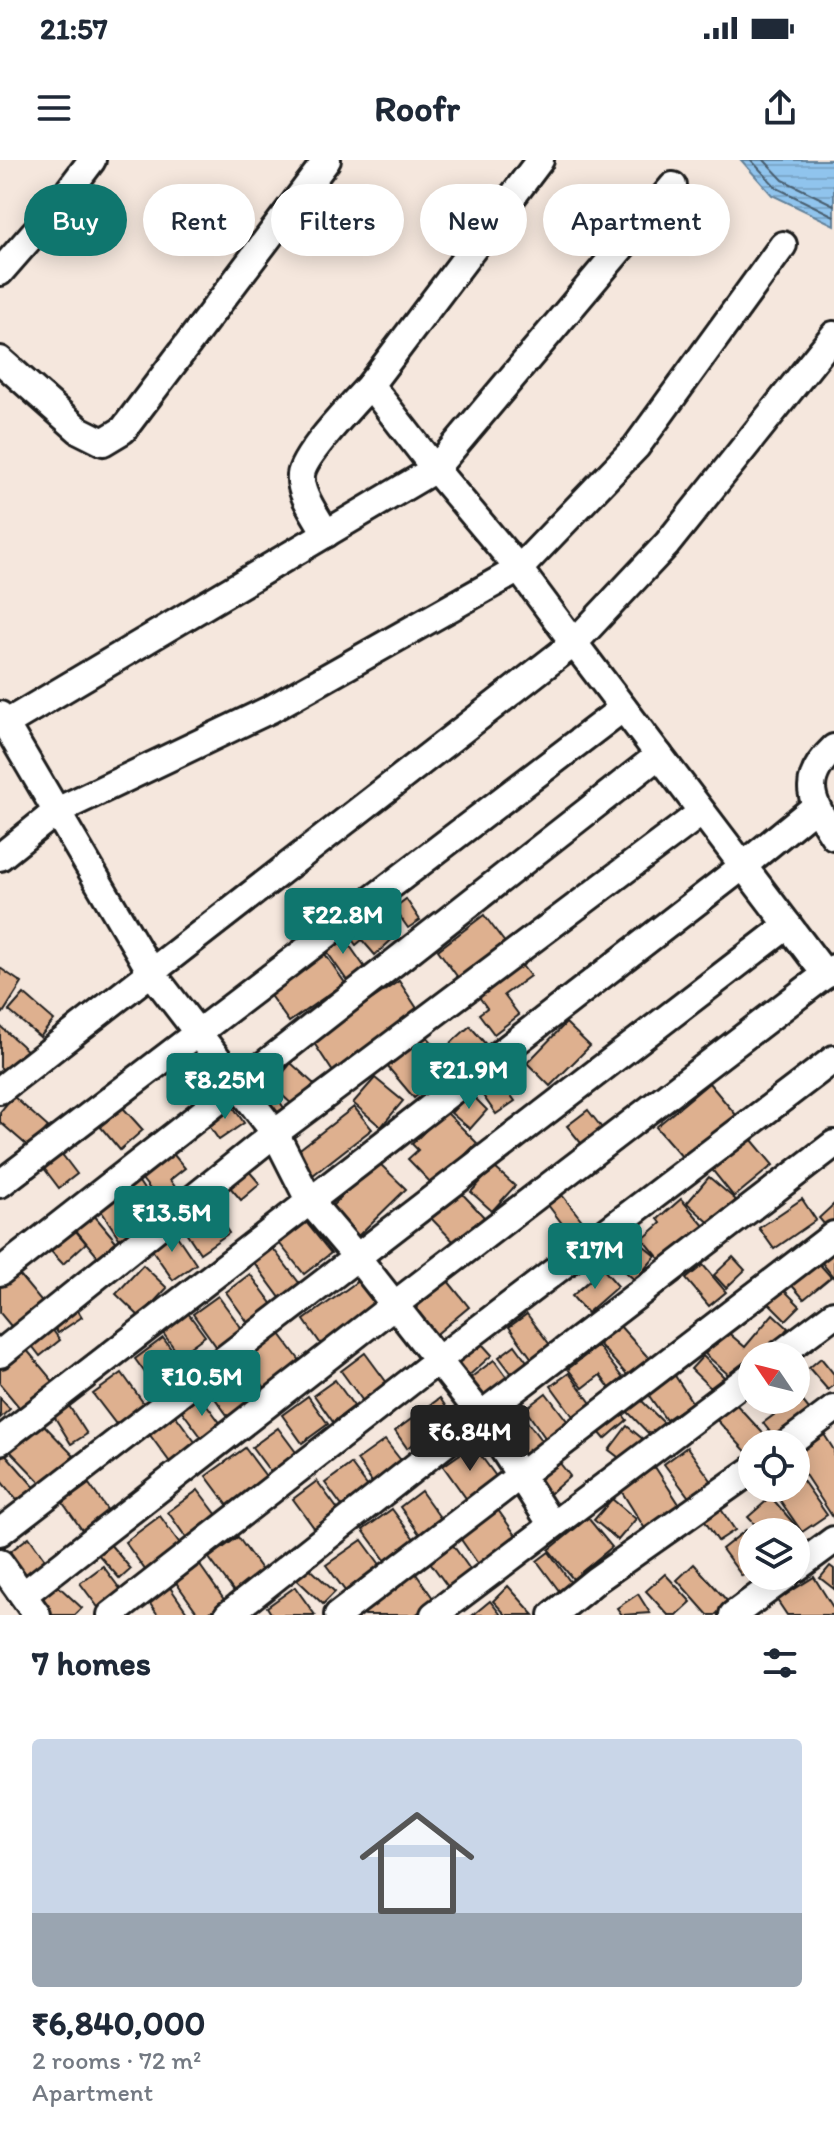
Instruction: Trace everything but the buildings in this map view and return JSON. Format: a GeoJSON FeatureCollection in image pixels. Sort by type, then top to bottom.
{"type":"FeatureCollection","features":[{"type":"Feature","properties":{"kind":"street"},"geometry":{"type":"LineString","coordinates":[[0,272],[55,209],[92,160]]}},
{"type":"Feature","properties":{"kind":"street"},"geometry":{"type":"LineString","coordinates":[[0,360],[79,430],[103,442],[123,430],[327,160]]}},
{"type":"Feature","properties":{"kind":"street"},"geometry":{"type":"LineString","coordinates":[[326,534],[303,491],[301,474],[312,452],[370,385],[540,160]]}},
{"type":"Feature","properties":{"kind":"street"},"geometry":{"type":"LineString","coordinates":[[0,857],[57,811],[271,709],[519,569],[636,447],[783,245]]}},
{"type":"Feature","properties":{"kind":"street"},"geometry":{"type":"LineString","coordinates":[[552,1525],[481,1415],[310,1202],[275,1133],[151,972],[3,719],[435,469],[614,256]]}},
{"type":"Feature","properties":{"kind":"street"},"geometry":{"type":"LineString","coordinates":[[0,1090],[574,643],[667,544],[834,335]]}},
{"type":"Feature","properties":{"kind":"street"},"geometry":{"type":"LineString","coordinates":[[0,1563],[30,1605],[394,1305],[830,972],[788,925],[519,569],[370,385]]}},
{"type":"Feature","properties":{"kind":"street"},"geometry":{"type":"LineString","coordinates":[[0,1184],[623,708]]}},
{"type":"Feature","properties":{"kind":"street"},"geometry":{"type":"LineString","coordinates":[[834,748],[822,760],[810,785],[815,807],[834,836]]}},
{"type":"Feature","properties":{"kind":"street"},"geometry":{"type":"LineString","coordinates":[[0,1272],[659,755]]}},
{"type":"Feature","properties":{"kind":"street"},"geometry":{"type":"LineString","coordinates":[[0,1441],[815,807]]}},
{"type":"Feature","properties":{"kind":"street"},"geometry":{"type":"LineString","coordinates":[[0,1354],[275,1133],[702,812]]}},
{"type":"Feature","properties":{"kind":"street"},"geometry":{"type":"LineString","coordinates":[[0,1532],[788,925]]}},
{"type":"Feature","properties":{"kind":"street"},"geometry":{"type":"LineString","coordinates":[[111,1615],[438,1360],[834,1059]]}},
{"type":"Feature","properties":{"kind":"street"},"geometry":{"type":"LineString","coordinates":[[228,1615],[481,1415],[834,1144]]}},
{"type":"Feature","properties":{"kind":"street"},"geometry":{"type":"LineString","coordinates":[[338,1615],[834,1235]]}},
{"type":"Feature","properties":{"kind":"street"},"geometry":{"type":"LineString","coordinates":[[797,1342],[834,1314]]}},
{"type":"Feature","properties":{"kind":"street"},"geometry":{"type":"LineString","coordinates":[[434,1615],[738,1386]]}},
{"type":"Feature","properties":{"kind":"street"},"geometry":{"type":"LineString","coordinates":[[806,1430],[834,1409]]}},
{"type":"Feature","properties":{"kind":"street"},"geometry":{"type":"LineString","coordinates":[[553,1615],[596,1580],[738,1480]]}},
{"type":"Feature","properties":{"kind":"street"},"geometry":{"type":"LineString","coordinates":[[810,1558],[834,1540]]}},
{"type":"Feature","properties":{"kind":"street"},"geometry":{"type":"LineString","coordinates":[[733,1615],[767,1590]]}},
{"type":"Feature","properties":{"kind":"water"},"geometry":{"type":"Polygon","coordinates":[[[741,160],[834,160],[834,225],[772,195],[741,160]]]}}]}
